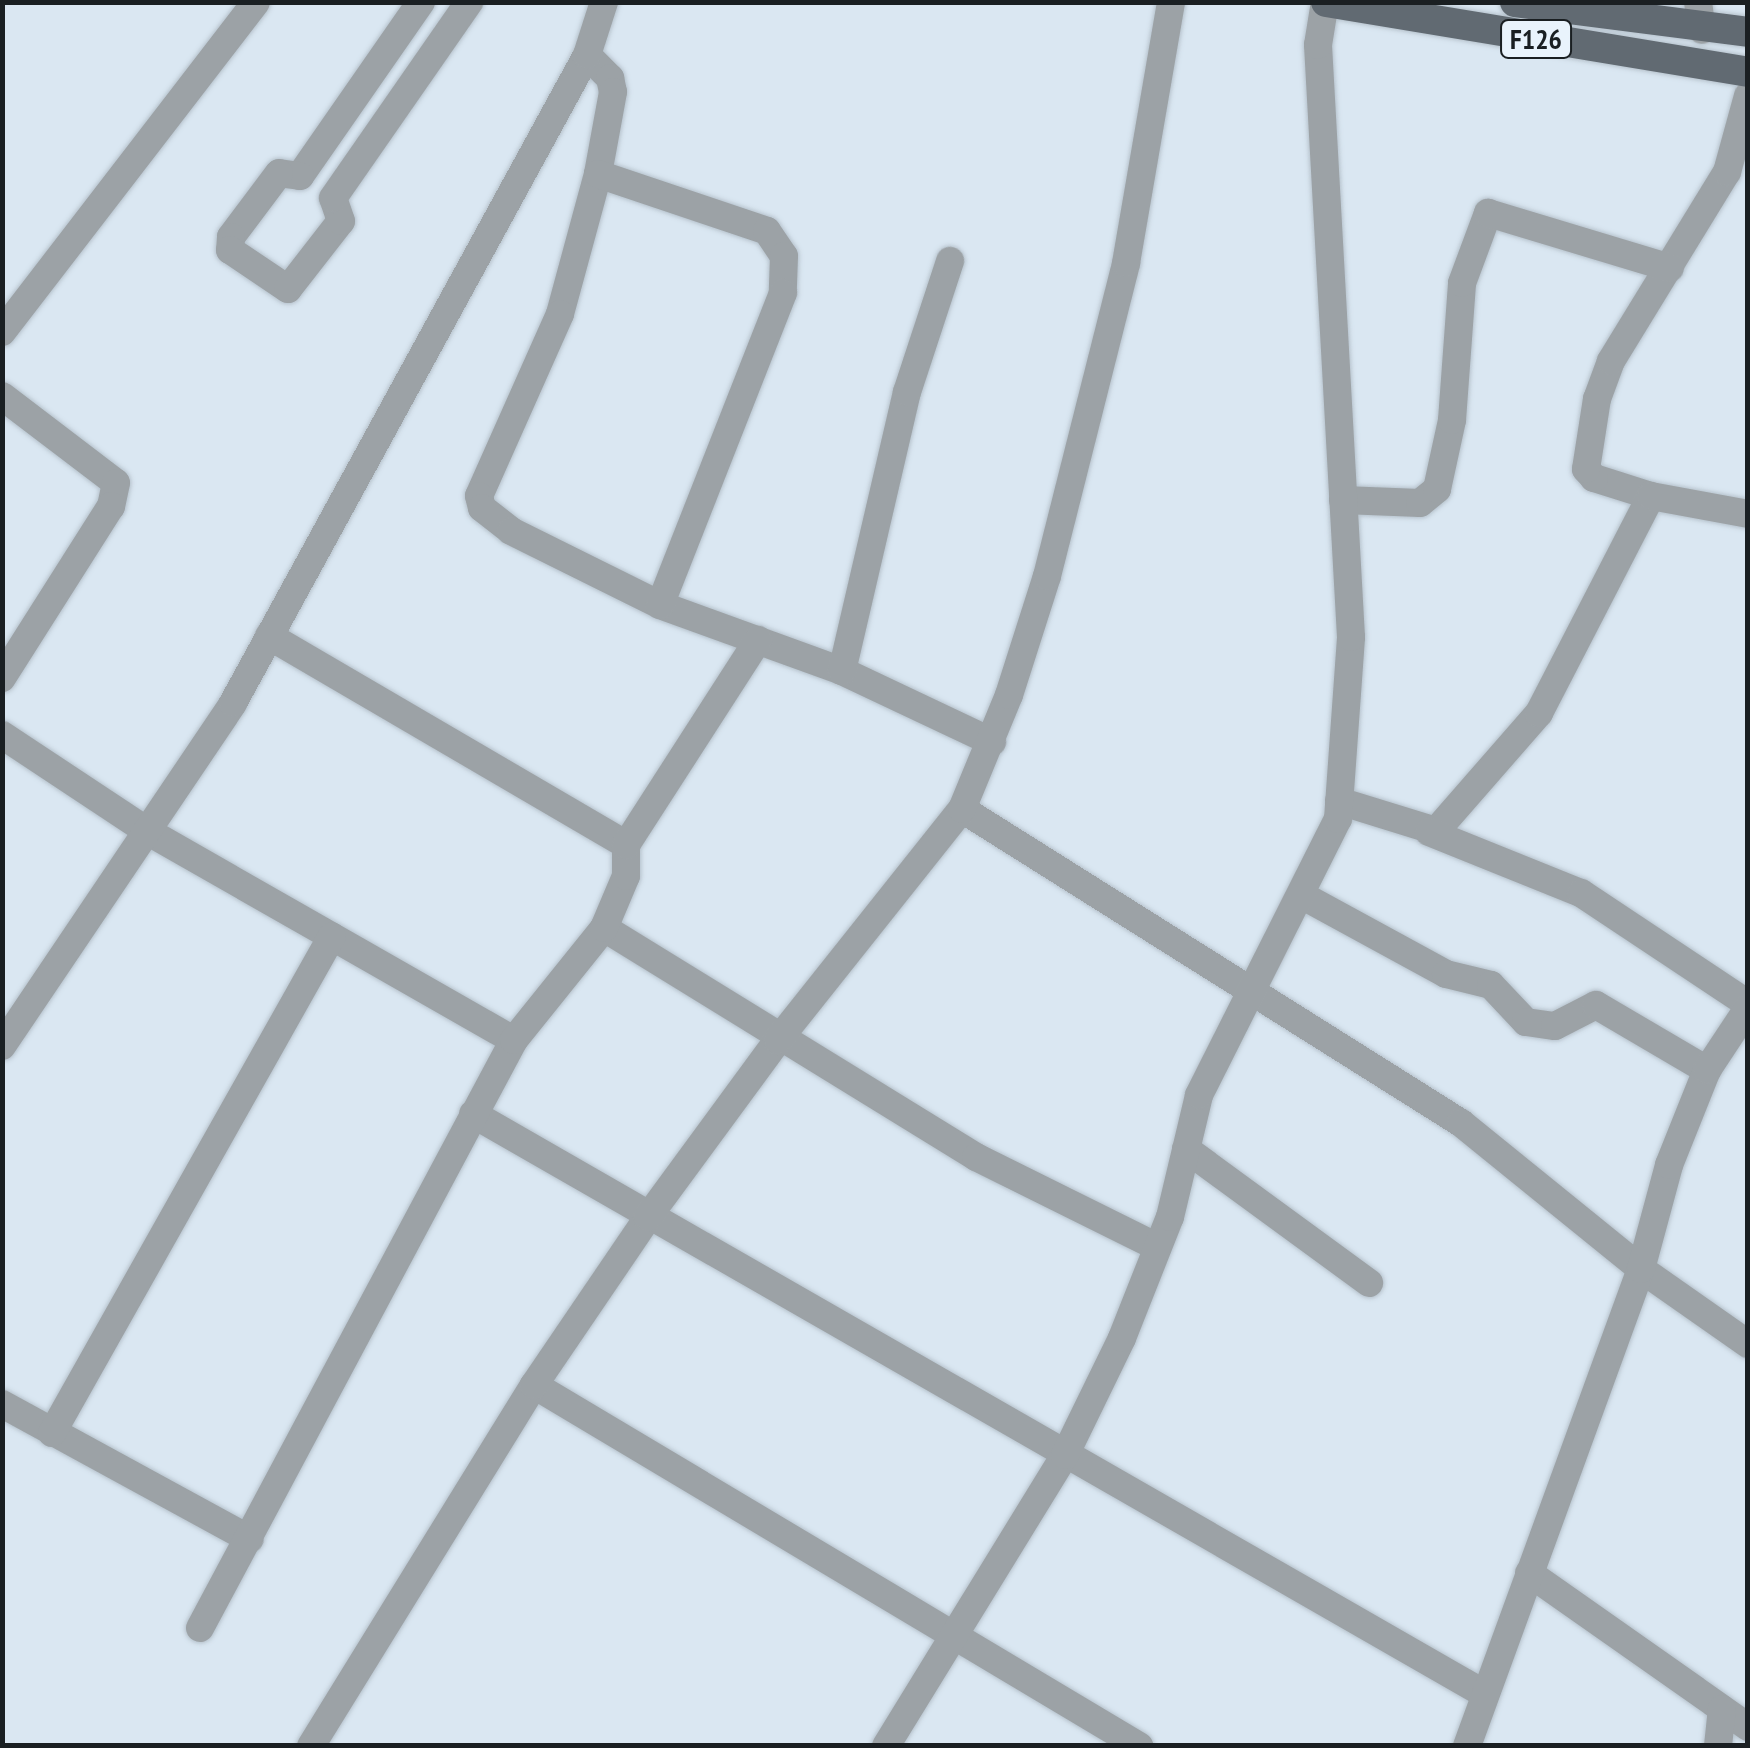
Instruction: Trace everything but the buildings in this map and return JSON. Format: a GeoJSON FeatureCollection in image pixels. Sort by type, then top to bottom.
{"type":"FeatureCollection","features":[{"type":"Feature","properties":{"kind":"main road","name":"F126"},"geometry":{"type":"LineString","coordinates":[[1325,2],[1748,72]]}},
{"type":"Feature","properties":{"kind":"main road","name":"F126"},"geometry":{"type":"LineString","coordinates":[[1514,2],[1700,16],[1748,32]]}},
{"type":"Feature","properties":{"kind":"street"},"geometry":{"type":"LineString","coordinates":[[2,332],[256,2]]}},
{"type":"Feature","properties":{"kind":"street"},"geometry":{"type":"LineString","coordinates":[[300,176],[421,2]]}},
{"type":"Feature","properties":{"kind":"street"},"geometry":{"type":"LineString","coordinates":[[333,198],[469,2]]}},
{"type":"Feature","properties":{"kind":"street"},"geometry":{"type":"LineString","coordinates":[[2,1046],[148,831],[268,636],[586,54],[604,2]]}},
{"type":"Feature","properties":{"kind":"street"},"geometry":{"type":"LineString","coordinates":[[311,1746],[534,1385],[648,1217],[778,1040],[962,809],[992,742],[1047,576],[1126,263],[1171,2]]}},
{"type":"Feature","properties":{"kind":"street"},"geometry":{"type":"LineString","coordinates":[[886,1746],[1065,1455],[1157,1247],[1199,1095],[1303,896],[1338,819],[1351,637],[1318,46],[1325,2]]}},
{"type":"Feature","properties":{"kind":"street"},"geometry":{"type":"LineString","coordinates":[[586,54],[610,78],[613,92],[598,174],[560,314],[479,496],[492,518],[511,531],[660,605],[842,671],[992,742]]}},
{"type":"Feature","properties":{"kind":"street"},"geometry":{"type":"LineString","coordinates":[[365,81],[400,103]]}},
{"type":"Feature","properties":{"kind":"street"},"geometry":{"type":"LineString","coordinates":[[1748,96],[1727,172],[1611,362],[1584,458],[1594,478],[1651,496],[1748,514]]}},
{"type":"Feature","properties":{"kind":"street"},"geometry":{"type":"LineString","coordinates":[[279,173],[300,176],[333,198],[341,220],[288,289],[228,246],[279,173]]}},
{"type":"Feature","properties":{"kind":"street"},"geometry":{"type":"LineString","coordinates":[[598,174],[767,231],[784,256],[783,294],[660,605]]}},
{"type":"Feature","properties":{"kind":"street"},"geometry":{"type":"LineString","coordinates":[[1344,500],[1420,503],[1437,489],[1452,420],[1462,283],[1488,213],[1670,268]]}},
{"type":"Feature","properties":{"kind":"street"},"geometry":{"type":"LineString","coordinates":[[842,671],[907,392],[950,261]]}},
{"type":"Feature","properties":{"kind":"street"},"geometry":{"type":"LineString","coordinates":[[2,396],[116,483],[111,506],[2,678]]}},
{"type":"Feature","properties":{"kind":"street"},"geometry":{"type":"LineString","coordinates":[[1428,832],[1444,826],[1538,713],[1651,496]]}},
{"type":"Feature","properties":{"kind":"street"},"geometry":{"type":"LineString","coordinates":[[268,636],[626,845]]}},
{"type":"Feature","properties":{"kind":"street"},"geometry":{"type":"LineString","coordinates":[[200,1628],[514,1040],[604,928],[626,876],[626,845],[758,640]]}},
{"type":"Feature","properties":{"kind":"street"},"geometry":{"type":"LineString","coordinates":[[2,735],[148,831],[514,1040]]}},
{"type":"Feature","properties":{"kind":"street"},"geometry":{"type":"LineString","coordinates":[[1339,800],[1581,893],[1748,1006],[1707,1070],[1669,1165],[1641,1269],[1467,1746]]}},
{"type":"Feature","properties":{"kind":"street"},"geometry":{"type":"LineString","coordinates":[[962,809],[1254,988],[1461,1122],[1641,1269],[1748,1344]]}},
{"type":"Feature","properties":{"kind":"street"},"geometry":{"type":"LineString","coordinates":[[1303,896],[1446,974],[1491,985],[1526,1022],[1555,1026],[1596,1004],[1707,1070]]}},
{"type":"Feature","properties":{"kind":"street"},"geometry":{"type":"LineString","coordinates":[[604,928],[778,1040],[976,1157],[1157,1247]]}},
{"type":"Feature","properties":{"kind":"street"},"geometry":{"type":"LineString","coordinates":[[52,1432],[332,936]]}},
{"type":"Feature","properties":{"kind":"street"},"geometry":{"type":"LineString","coordinates":[[474,1114],[1485,1694]]}},
{"type":"Feature","properties":{"kind":"street"},"geometry":{"type":"LineString","coordinates":[[1186,1149],[1369,1283]]}},
{"type":"Feature","properties":{"kind":"street"},"geometry":{"type":"LineString","coordinates":[[534,1385],[1139,1746]]}},
{"type":"Feature","properties":{"kind":"street"},"geometry":{"type":"LineString","coordinates":[[2,1404],[250,1539]]}},
{"type":"Feature","properties":{"kind":"street"},"geometry":{"type":"LineString","coordinates":[[1529,1573],[1748,1727]]}},
{"type":"Feature","properties":{"kind":"street"},"geometry":{"type":"LineString","coordinates":[[1718,1746],[1722,1709]]}}]}
